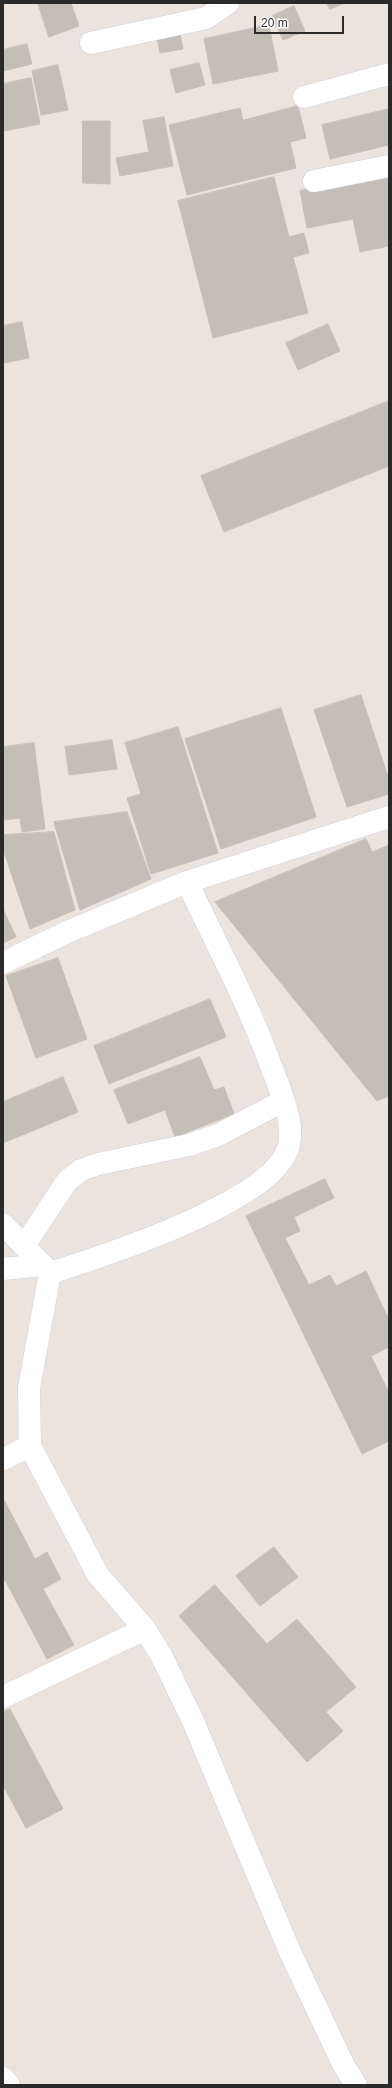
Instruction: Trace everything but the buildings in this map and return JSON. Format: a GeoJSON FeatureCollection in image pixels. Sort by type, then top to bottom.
{"type":"FeatureCollection","features":[{"type":"Feature","properties":{"kind":"street"},"geometry":{"type":"LineString","coordinates":[[91,43],[206,18],[228,3]]}},
{"type":"Feature","properties":{"kind":"street"},"geometry":{"type":"LineString","coordinates":[[304,97],[389,74]]}},
{"type":"Feature","properties":{"kind":"street"},"geometry":{"type":"LineString","coordinates":[[314,181],[389,166]]}},
{"type":"Feature","properties":{"kind":"street"},"geometry":{"type":"LineString","coordinates":[[3,963],[65,933],[187,882],[389,817]]}},
{"type":"Feature","properties":{"kind":"street"},"geometry":{"type":"LineString","coordinates":[[3,1269],[46,1269],[99,1258],[164,1234],[228,1202],[262,1181],[286,1153],[290,1138],[289,1121],[260,1036],[187,882]]}},
{"type":"Feature","properties":{"kind":"street"},"geometry":{"type":"LineString","coordinates":[[24,1246],[67,1181],[81,1170],[98,1164],[189,1145],[218,1135],[283,1101]]}},
{"type":"Feature","properties":{"kind":"street"},"geometry":{"type":"LineString","coordinates":[[3,1224],[46,1269]]}},
{"type":"Feature","properties":{"kind":"street"},"geometry":{"type":"LineString","coordinates":[[46,1269],[29,1388],[30,1446],[98,1575],[145,1629],[161,1655],[193,1721],[290,1952],[344,2066],[356,2085]]}},
{"type":"Feature","properties":{"kind":"street"},"geometry":{"type":"LineString","coordinates":[[3,1459],[30,1446]]}},
{"type":"Feature","properties":{"kind":"street"},"geometry":{"type":"LineString","coordinates":[[3,1697],[145,1629]]}},
{"type":"Feature","properties":{"kind":"street"},"geometry":{"type":"LineString","coordinates":[[3,2078],[8,2085]]}}]}
